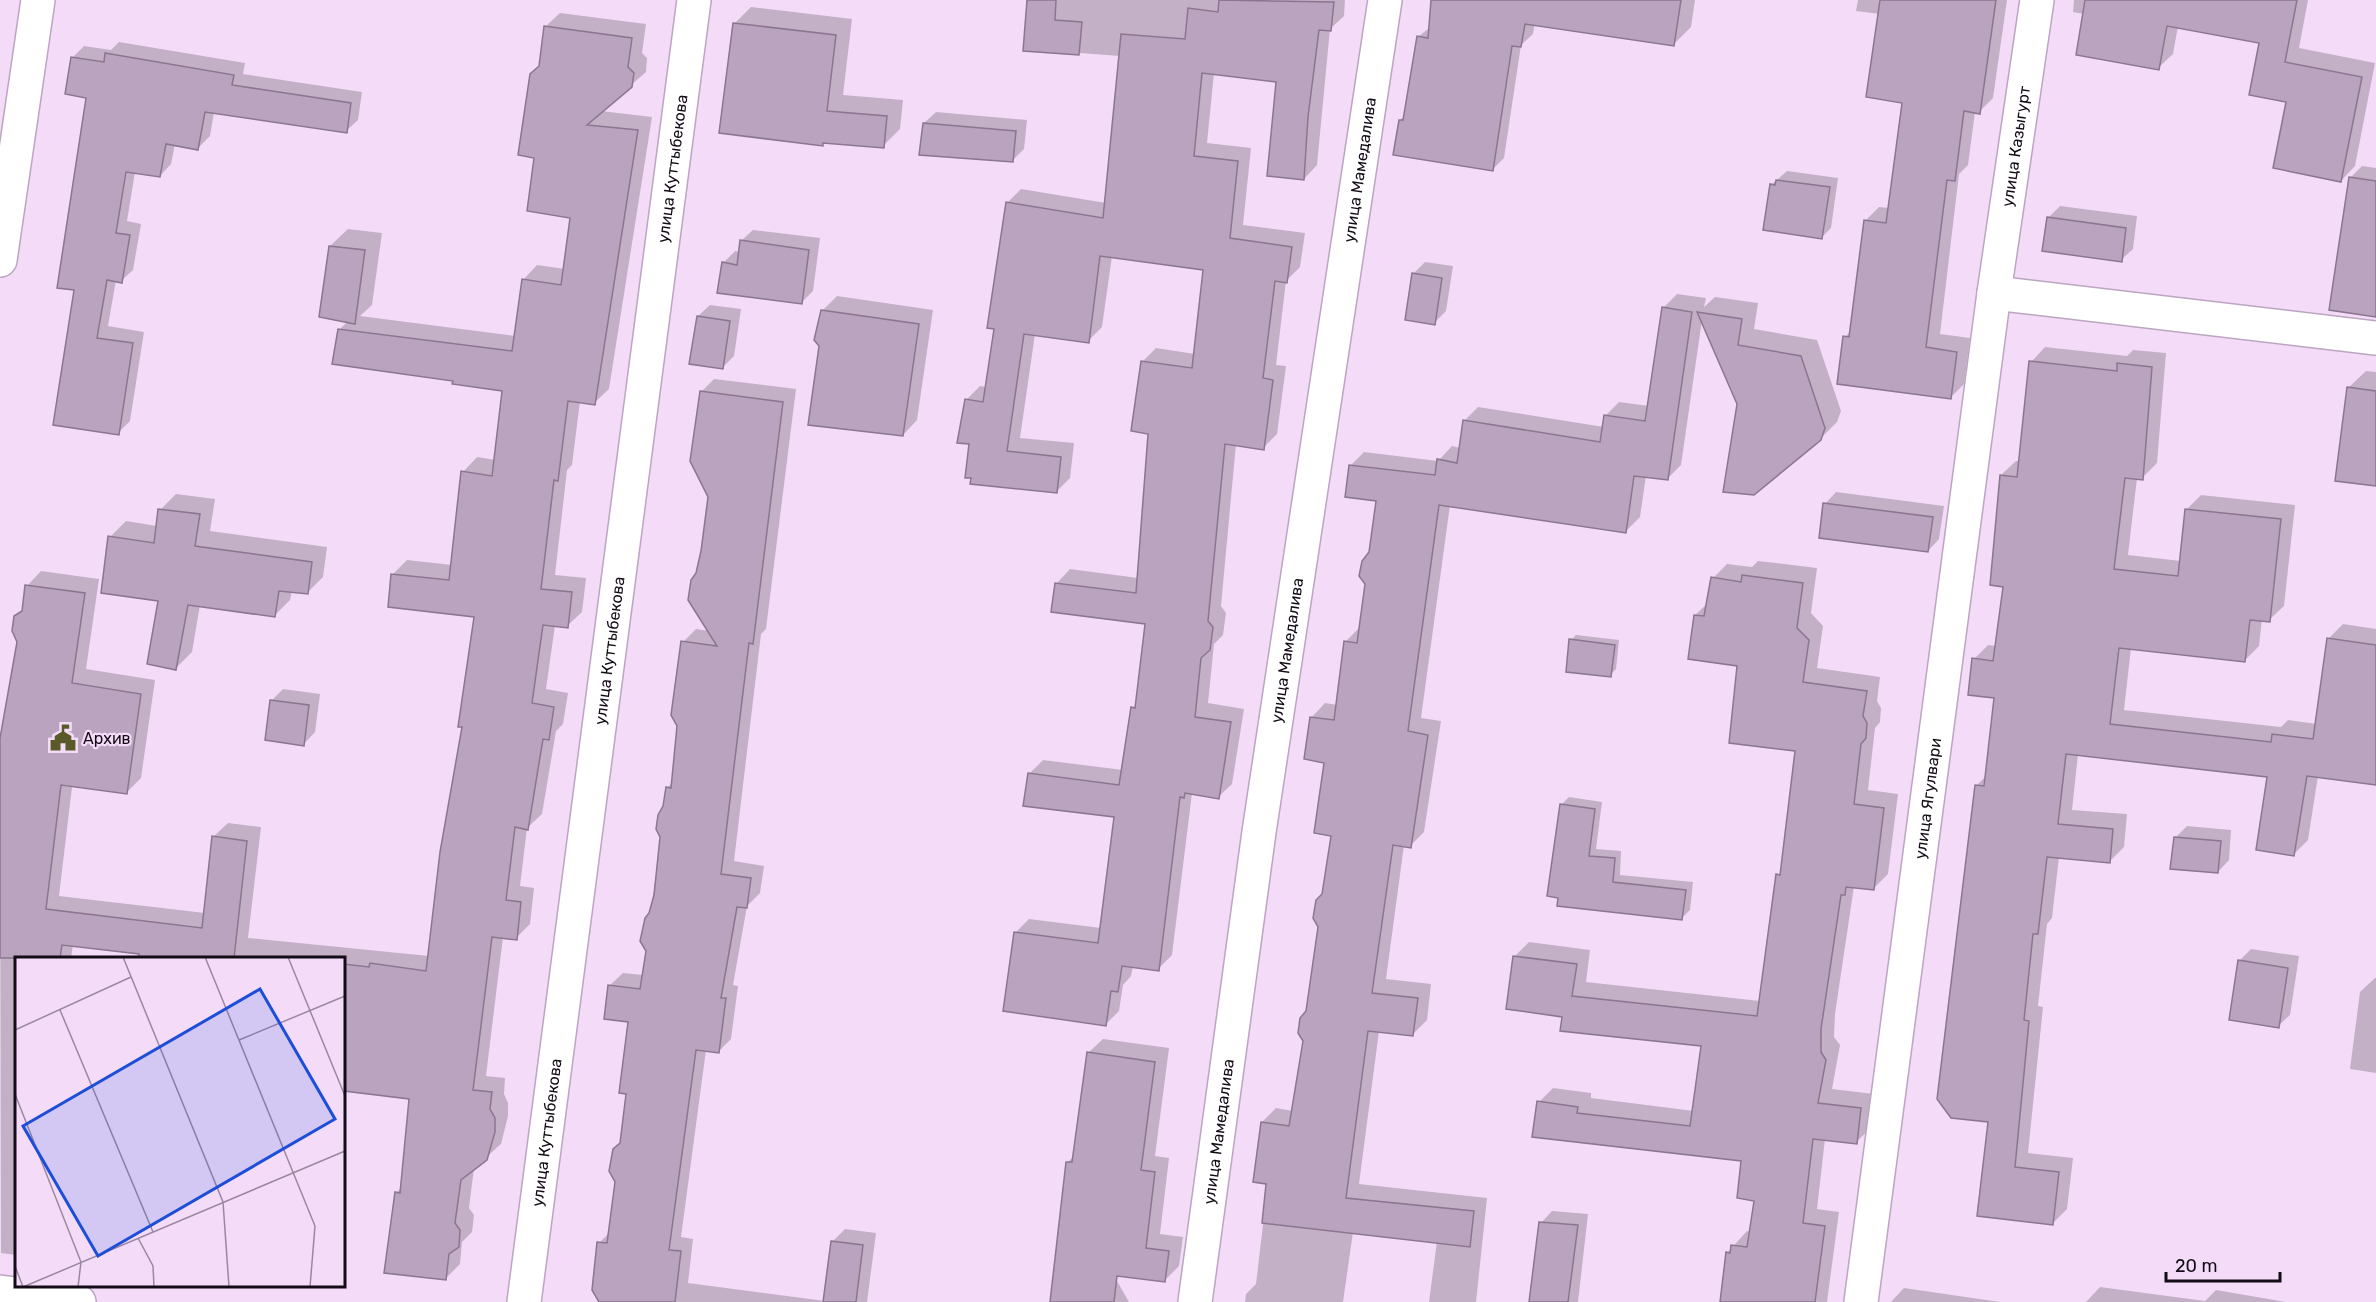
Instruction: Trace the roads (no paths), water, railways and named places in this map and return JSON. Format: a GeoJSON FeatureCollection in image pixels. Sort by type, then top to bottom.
{"type":"FeatureCollection","features":[{"type":"Feature","properties":{"kind":"street"},"geometry":{"type":"LineString","coordinates":[[0,260],[39,0]]}},
{"type":"Feature","properties":{"kind":"street","name":"улица Куттыбекова"},"geometry":{"type":"LineString","coordinates":[[524,1302],[694,0]]}},
{"type":"Feature","properties":{"kind":"street","name":"улица Мамедалива"},"geometry":{"type":"LineString","coordinates":[[1195,1302],[1261,820],[1385,0]]}},
{"type":"Feature","properties":{"kind":"street","name":"улица Казыгурт"},"geometry":{"type":"LineString","coordinates":[[1994,293],[2037,0]]}},
{"type":"Feature","properties":{"kind":"street"},"geometry":{"type":"LineString","coordinates":[[1994,293],[2376,338]]}},
{"type":"Feature","properties":{"kind":"street","name":"улица Ягулвари"},"geometry":{"type":"LineString","coordinates":[[1861,1302],[1994,293]]}},
{"type":"Feature","properties":{"kind":"street"},"geometry":{"type":"LineString","coordinates":[[0,1292],[79,1302]]}},
{"type":"Feature","properties":{"kind":"place","name":"Архив"},"geometry":{"type":"Point","coordinates":[63,738]}}]}
